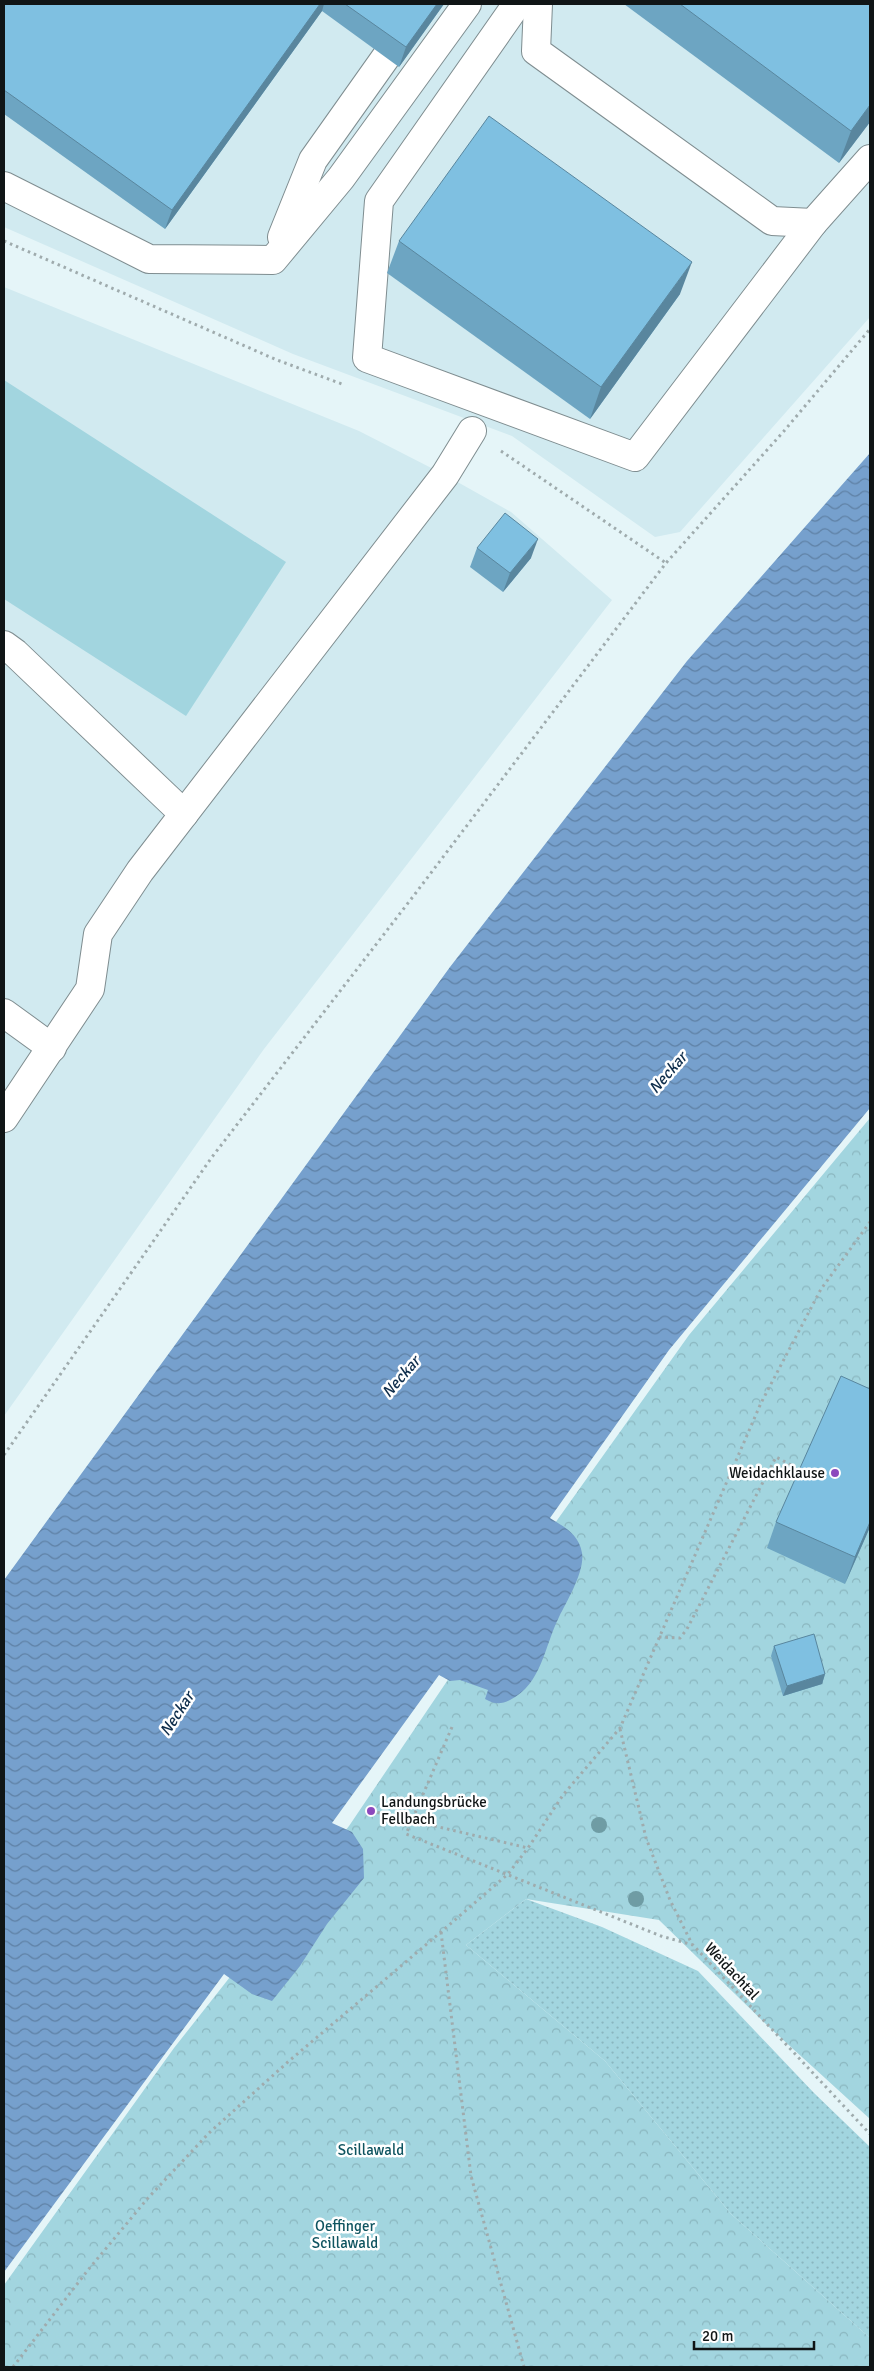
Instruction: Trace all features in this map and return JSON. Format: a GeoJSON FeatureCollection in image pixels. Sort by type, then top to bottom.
{"type":"FeatureCollection","features":[{"type":"Feature","properties":{"kind":"lane"},"geometry":{"type":"LineString","coordinates":[[274,260],[341,178],[467,4]]}},
{"type":"Feature","properties":{"kind":"lane"},"geometry":{"type":"LineString","coordinates":[[517,4],[378,201],[367,358],[635,457],[813,223],[870,159]]}},
{"type":"Feature","properties":{"kind":"lane"},"geometry":{"type":"LineString","coordinates":[[538,4],[536,50],[772,220],[813,223]]}},
{"type":"Feature","properties":{"kind":"lane"},"geometry":{"type":"LineString","coordinates":[[274,260],[313,160],[386,57]]}},
{"type":"Feature","properties":{"kind":"lane"},"geometry":{"type":"LineString","coordinates":[[4,186],[149,259],[274,260]]}},
{"type":"Feature","properties":{"kind":"lane"},"geometry":{"type":"LineString","coordinates":[[4,1118],[90,989],[98,934],[140,871],[445,475],[472,431]]}},
{"type":"Feature","properties":{"kind":"lane"},"geometry":{"type":"LineString","coordinates":[[4,645],[15,653],[184,814]]}},
{"type":"Feature","properties":{"kind":"lane"},"geometry":{"type":"LineString","coordinates":[[4,1013],[52,1048]]}},
{"type":"Feature","properties":{"kind":"path"},"geometry":{"type":"LineString","coordinates":[[4,241],[277,360],[351,387]]}},
{"type":"Feature","properties":{"kind":"path"},"geometry":{"type":"LineString","coordinates":[[4,1455],[212,1157],[416,894],[666,563],[784,432],[870,330]]}},
{"type":"Feature","properties":{"kind":"path"},"geometry":{"type":"LineString","coordinates":[[472,431],[666,563]]}},
{"type":"Feature","properties":{"kind":"path"},"geometry":{"type":"LineString","coordinates":[[13,2367],[88,2270],[148,2198],[209,2133],[289,2060],[508,1874],[528,1848],[563,1795],[620,1728],[761,1403],[822,1289],[870,1222]]}},
{"type":"Feature","properties":{"kind":"path"},"geometry":{"type":"LineString","coordinates":[[659,1638],[680,1638],[776,1457],[793,1466]]}},
{"type":"Feature","properties":{"kind":"path","name":"Weidachtal"},"geometry":{"type":"LineString","coordinates":[[452,1726],[406,1834],[661,1936],[693,1945],[870,2134]]}},
{"type":"Feature","properties":{"kind":"path"},"geometry":{"type":"LineString","coordinates":[[620,1728],[646,1838],[670,1900],[693,1945]]}},
{"type":"Feature","properties":{"kind":"path"},"geometry":{"type":"LineString","coordinates":[[371,1810],[528,1848]]}},
{"type":"Feature","properties":{"kind":"path"},"geometry":{"type":"LineString","coordinates":[[441,1932],[471,2176],[524,2367]]}},
{"type":"Feature","properties":{"kind":"shaded area"},"geometry":{"type":"Polygon","coordinates":[[[4,4],[870,4],[870,317],[680,532],[655,537],[512,436],[293,354],[4,227],[4,4]]]}},
{"type":"Feature","properties":{"kind":"shaded area"},"geometry":{"type":"Polygon","coordinates":[[[4,287],[359,431],[445,475],[511,512],[612,600],[264,1049],[4,1416],[4,287]]]}},
{"type":"Feature","properties":{"kind":"green space"},"geometry":{"type":"Polygon","coordinates":[[[4,380],[286,562],[186,716],[4,599],[4,380]]]}},
{"type":"Feature","properties":{"kind":"green space","name":"Scillawald"},"geometry":{"type":"Polygon","coordinates":[[[870,1118],[870,2119],[769,2027],[659,1920],[526,1899],[466,1945],[605,2061],[731,2214],[870,2338],[870,2367],[4,2367],[4,2285],[174,2048],[349,1826],[533,1554],[689,1335],[870,1118]]]}},
{"type":"Feature","properties":{"kind":"green space"},"geometry":{"type":"Polygon","coordinates":[[[526,1899],[602,1927],[698,1971],[814,2093],[870,2147],[870,2338],[731,2214],[605,2061],[466,1945],[526,1899]]]}},
{"type":"Feature","properties":{"kind":"water","name":"Neckar"},"geometry":{"type":"Polygon","coordinates":[[[870,453],[870,1108],[669,1350],[550,1518],[565,1528],[578,1541],[582,1560],[575,1586],[559,1617],[536,1675],[521,1693],[503,1703],[497,1703],[485,1699],[488,1690],[460,1680],[450,1681],[439,1675],[332,1823],[352,1832],[363,1849],[364,1878],[327,1924],[300,1966],[272,2001],[252,1994],[224,1974],[4,2272],[4,1580],[450,967],[687,661],[870,453]]]}},
{"type":"Feature","properties":{"kind":"building"},"geometry":{"type":"Polygon","coordinates":[[[4,4],[320,4],[172,210],[4,90],[4,4]]]}},
{"type":"Feature","properties":{"kind":"building"},"geometry":{"type":"Polygon","coordinates":[[[345,4],[437,4],[406,47],[345,4]]]}},
{"type":"Feature","properties":{"kind":"building"},"geometry":{"type":"Polygon","coordinates":[[[680,4],[870,4],[870,105],[851,131],[680,4]]]}},
{"type":"Feature","properties":{"kind":"building"},"geometry":{"type":"Polygon","coordinates":[[[489,116],[692,262],[601,387],[399,241],[489,116]]]}},
{"type":"Feature","properties":{"kind":"building"},"geometry":{"type":"Polygon","coordinates":[[[505,513],[538,539],[510,573],[477,548],[505,513]]]}},
{"type":"Feature","properties":{"kind":"building","name":"Weidachklause"},"geometry":{"type":"Polygon","coordinates":[[[841,1376],[870,1389],[870,1522],[855,1557],[776,1522],[841,1376]]]}},
{"type":"Feature","properties":{"kind":"building"},"geometry":{"type":"Polygon","coordinates":[[[814,1634],[825,1674],[787,1686],[774,1646],[814,1634]]]}},
{"type":"Feature","properties":{"kind":"place","name":"Weidachklause"},"geometry":{"type":"Point","coordinates":[835,1473]}},
{"type":"Feature","properties":{"kind":"place","name":"Landungsbrücke Fellbach"},"geometry":{"type":"Point","coordinates":[371,1811]}},
{"type":"Feature","properties":{"kind":"park label","name":"Oeffinger Scillawald"},"geometry":{"type":"Point","coordinates":[345,2234]}}]}
